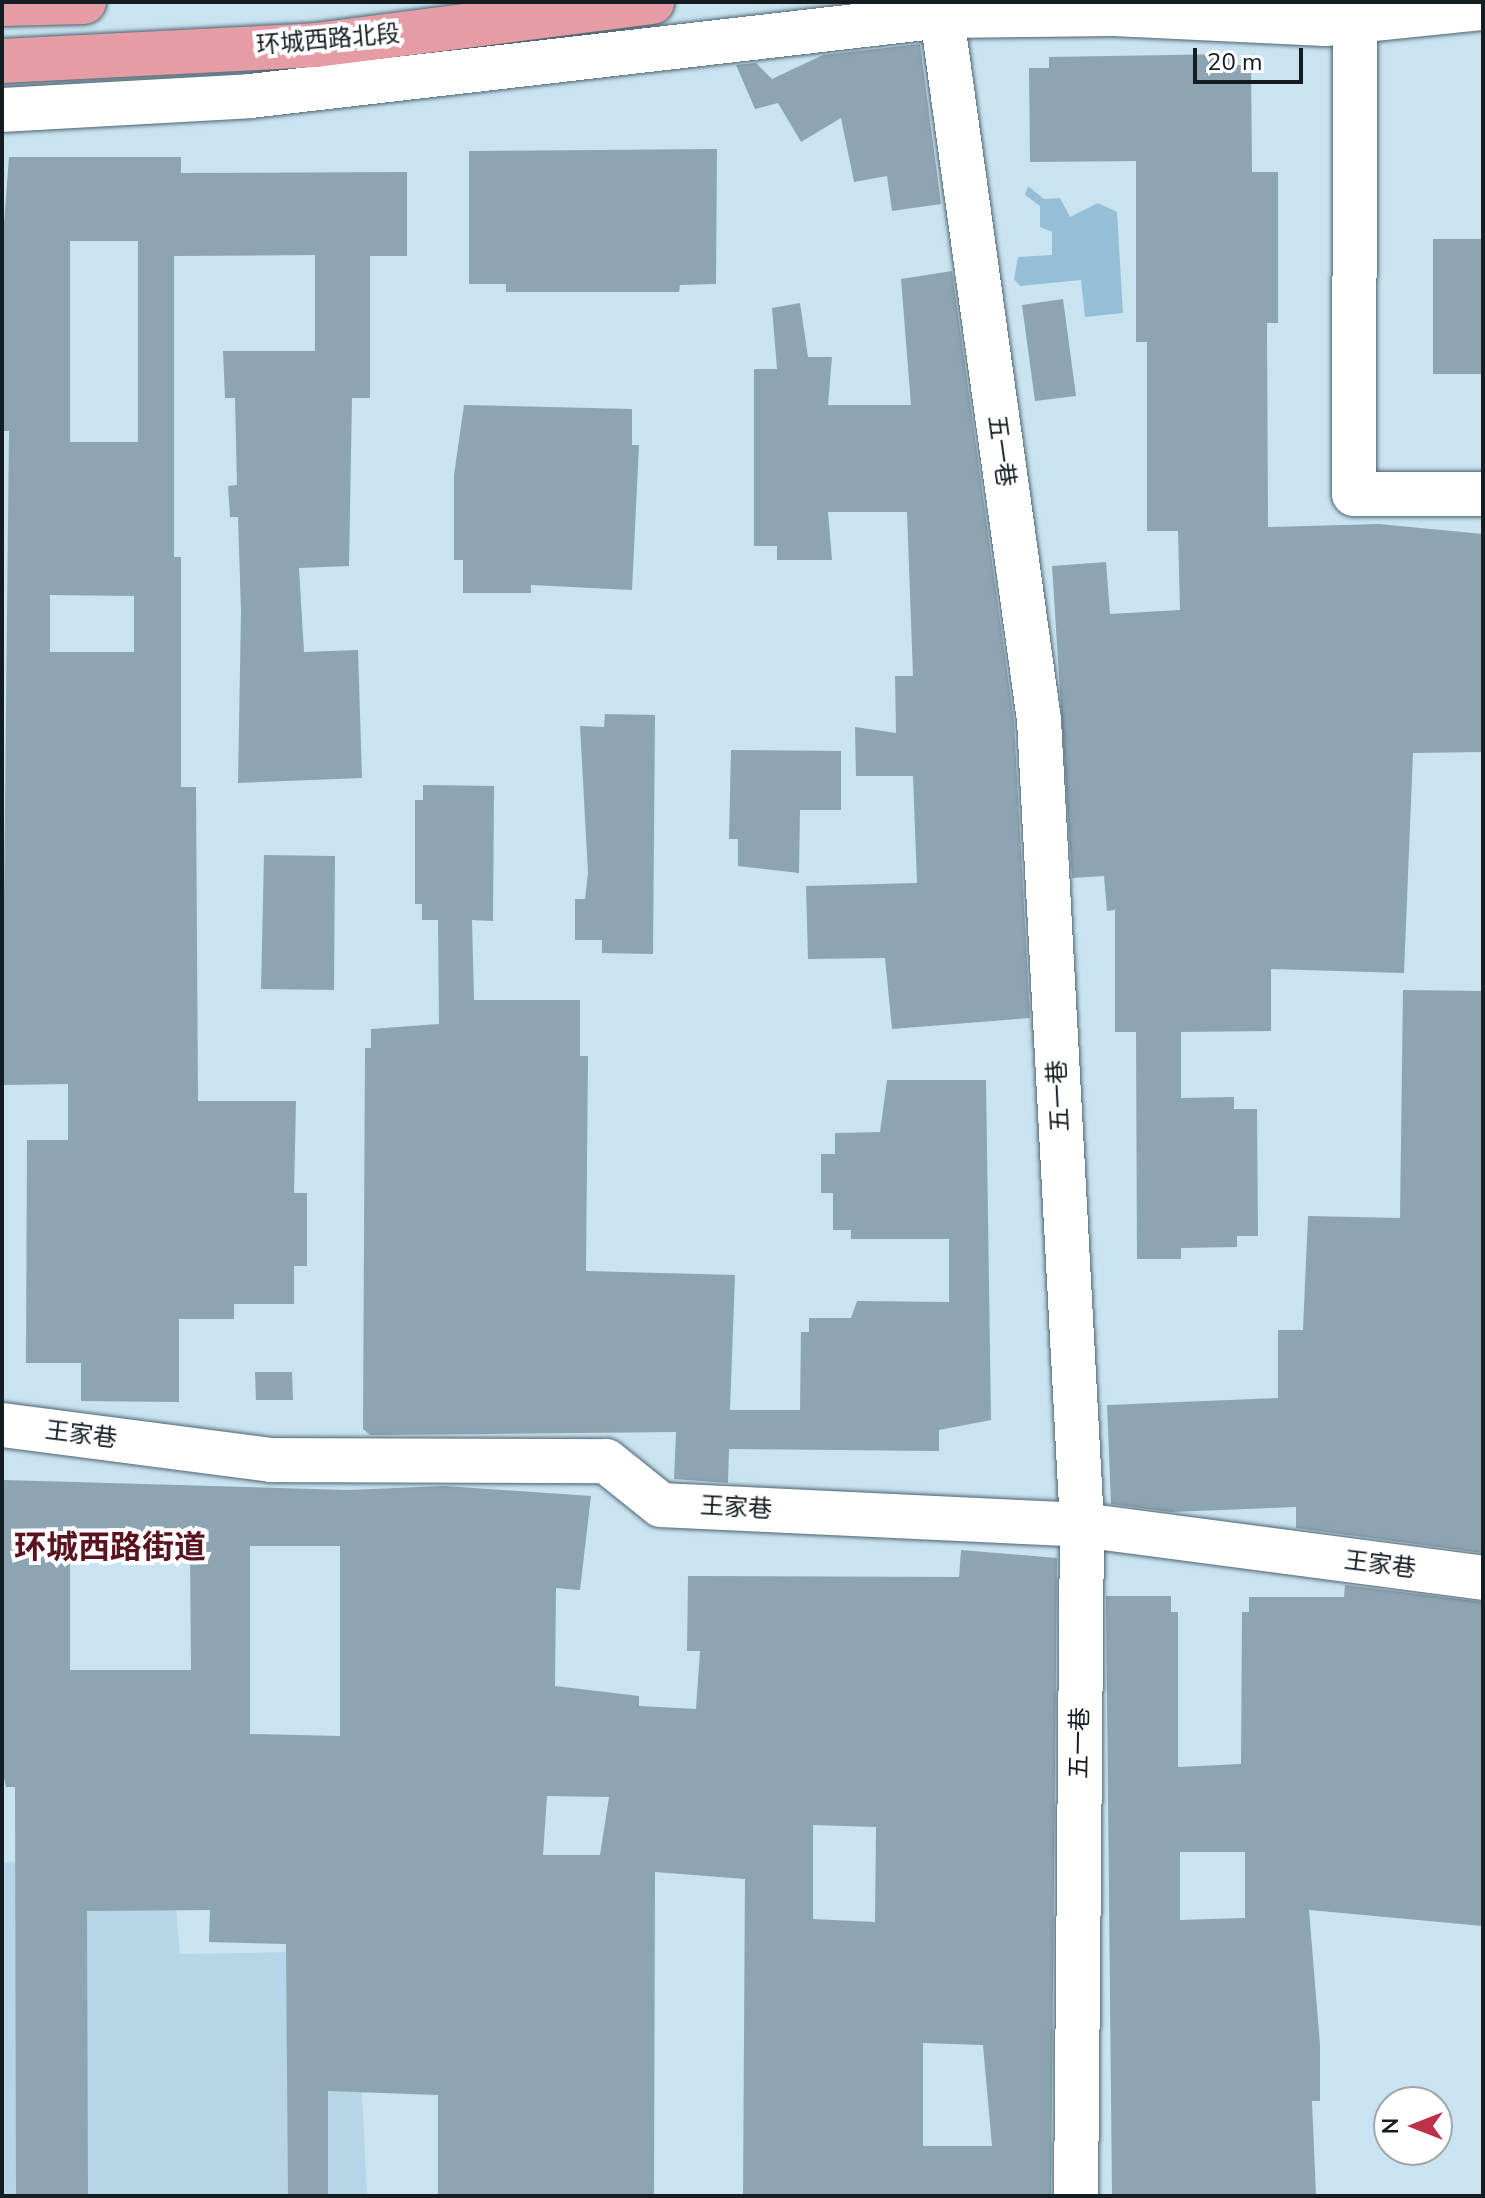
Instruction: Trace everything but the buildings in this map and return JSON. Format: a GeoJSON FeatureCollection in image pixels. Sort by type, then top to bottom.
{"type":"FeatureCollection","features":[{"type":"Feature","properties":{"kind":"main road"},"geometry":{"type":"LineString","coordinates":[[2,4],[84,2]]}},
{"type":"Feature","properties":{"kind":"main road","name":"环城西路北段"},"geometry":{"type":"LineString","coordinates":[[2,61],[316,45],[652,2]]}},
{"type":"Feature","properties":{"kind":"street"},"geometry":{"type":"LineString","coordinates":[[1267,2],[1345,16]]}},
{"type":"Feature","properties":{"kind":"street"},"geometry":{"type":"LineString","coordinates":[[2,110],[250,96],[941,9],[1126,8],[1345,16],[1483,8]]}},
{"type":"Feature","properties":{"kind":"street","name":"五一巷"},"geometry":{"type":"LineString","coordinates":[[941,9],[1039,720],[1082,1525],[1076,2196]]}},
{"type":"Feature","properties":{"kind":"street"},"geometry":{"type":"LineString","coordinates":[[1345,16],[1354,494],[1483,494]]}},
{"type":"Feature","properties":{"kind":"street","name":"王家巷"},"geometry":{"type":"LineString","coordinates":[[2,1425],[271,1460],[606,1461],[661,1505],[1082,1525],[1483,1578]]}},
{"type":"Feature","properties":{"kind":"shaded area"},"geometry":{"type":"Polygon","coordinates":[[[1028,186],[1044,199],[1060,198],[1070,217],[1098,203],[1117,212],[1123,313],[1085,317],[1081,280],[1020,286],[1014,279],[1018,257],[1052,255],[1052,232],[1040,227],[1040,206],[1025,195],[1028,186]]]}},
{"type":"Feature","properties":{"kind":"shaded area"},"geometry":{"type":"Polygon","coordinates":[[[2,1862],[172,1865],[180,1954],[355,1951],[367,2196],[2,2196],[2,1862]]]}},
{"type":"Feature","properties":{"kind":"district","name":"环城西路街道"},"geometry":{"type":"Point","coordinates":[110,1548]}}]}
